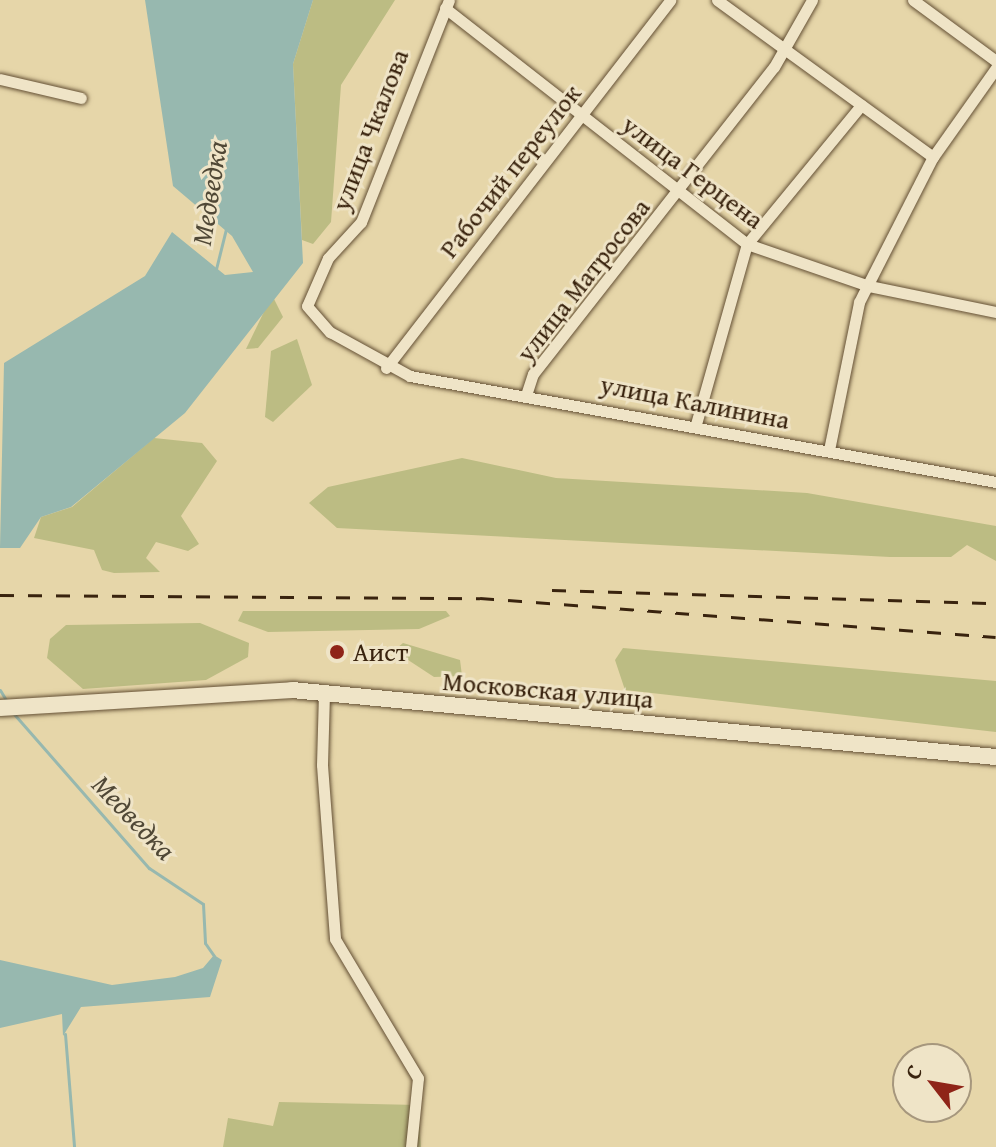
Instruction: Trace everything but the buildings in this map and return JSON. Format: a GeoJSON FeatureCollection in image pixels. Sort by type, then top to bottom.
{"type":"FeatureCollection","features":[{"type":"Feature","properties":{"kind":"street","name":"Рабочий переулок"},"geometry":{"type":"LineString","coordinates":[[386,368],[670,0]]}},
{"type":"Feature","properties":{"kind":"street"},"geometry":{"type":"LineString","coordinates":[[717,0],[933,157]]}},
{"type":"Feature","properties":{"kind":"street","name":"улица Матросова"},"geometry":{"type":"LineString","coordinates":[[527,392],[533,374],[680,194],[812,0]]}},
{"type":"Feature","properties":{"kind":"street"},"geometry":{"type":"LineString","coordinates":[[913,0],[996,61]]}},
{"type":"Feature","properties":{"kind":"street","name":"улица Герцена"},"geometry":{"type":"LineString","coordinates":[[447,4],[580,115],[747,244],[869,286],[996,312]]}},
{"type":"Feature","properties":{"kind":"street","name":"улица Чкалова"},"geometry":{"type":"LineString","coordinates":[[386,368],[330,332],[307,306],[328,258],[361,222],[447,4]]}},
{"type":"Feature","properties":{"kind":"street"},"geometry":{"type":"LineString","coordinates":[[829,450],[859,302],[933,157],[996,68]]}},
{"type":"Feature","properties":{"kind":"street"},"geometry":{"type":"LineString","coordinates":[[0,79],[81,98]]}},
{"type":"Feature","properties":{"kind":"street"},"geometry":{"type":"LineString","coordinates":[[696,424],[747,244],[861,105]]}},
{"type":"Feature","properties":{"kind":"street","name":"улица Калинина"},"geometry":{"type":"LineString","coordinates":[[386,368],[996,482]]}},
{"type":"Feature","properties":{"kind":"street"},"geometry":{"type":"LineString","coordinates":[[324,693],[335,939],[418,1078],[411,1147]]}},
{"type":"Feature","properties":{"kind":"street","name":"Московская улица"},"geometry":{"type":"LineString","coordinates":[[0,708],[324,693],[996,757]]}},
{"type":"Feature","properties":{"kind":"green space"},"geometry":{"type":"Polygon","coordinates":[[[313,0],[395,0],[341,85],[331,222],[313,244],[302,240],[293,64],[313,0]]]}},
{"type":"Feature","properties":{"kind":"green space"},"geometry":{"type":"Polygon","coordinates":[[[272,295],[283,317],[258,348],[246,349],[272,295]]]}},
{"type":"Feature","properties":{"kind":"green space"},"geometry":{"type":"Polygon","coordinates":[[[297,339],[312,385],[273,422],[265,417],[271,351],[297,339]]]}},
{"type":"Feature","properties":{"kind":"green space"},"geometry":{"type":"Polygon","coordinates":[[[154,438],[202,443],[217,461],[181,516],[199,544],[188,551],[156,542],[146,558],[160,572],[114,573],[102,570],[94,550],[34,538],[41,517],[72,507],[154,438]]]}},
{"type":"Feature","properties":{"kind":"green space"},"geometry":{"type":"Polygon","coordinates":[[[462,458],[556,478],[807,493],[996,526],[996,561],[967,545],[951,557],[890,557],[337,528],[309,503],[328,487],[462,458]]]}},
{"type":"Feature","properties":{"kind":"green space"},"geometry":{"type":"Polygon","coordinates":[[[243,611],[446,611],[450,616],[419,629],[268,632],[238,621],[243,611]]]}},
{"type":"Feature","properties":{"kind":"green space"},"geometry":{"type":"Polygon","coordinates":[[[200,623],[249,643],[248,657],[206,680],[83,689],[47,658],[50,639],[66,625],[200,623]]]}},
{"type":"Feature","properties":{"kind":"green space"},"geometry":{"type":"Polygon","coordinates":[[[403,643],[460,660],[462,676],[434,677],[402,656],[397,648],[403,643]]]}},
{"type":"Feature","properties":{"kind":"green space"},"geometry":{"type":"Polygon","coordinates":[[[623,648],[996,681],[996,732],[625,690],[615,660],[623,648]]]}},
{"type":"Feature","properties":{"kind":"green space"},"geometry":{"type":"Polygon","coordinates":[[[279,1102],[418,1105],[421,1147],[223,1147],[228,1118],[273,1126],[279,1102]]]}},
{"type":"Feature","properties":{"kind":"water"},"geometry":{"type":"Polygon","coordinates":[[[145,0],[313,0],[293,64],[303,263],[185,413],[71,507],[41,517],[20,548],[0,548],[4,363],[145,276],[172,232],[225,275],[253,272],[232,236],[173,186],[145,0]]]}},
{"type":"Feature","properties":{"kind":"water"},"geometry":{"type":"Polygon","coordinates":[[[214,955],[222,960],[210,997],[81,1007],[63,1036],[62,1014],[0,1028],[0,960],[112,985],[175,977],[203,968],[214,955]]]}},
{"type":"Feature","properties":{"kind":"waterway","name":"Медведка"},"geometry":{"type":"LineString","coordinates":[[216,269],[226,229]]}},
{"type":"Feature","properties":{"kind":"waterway","name":"Медведка"},"geometry":{"type":"LineString","coordinates":[[0,690],[6,700]]}},
{"type":"Feature","properties":{"kind":"waterway","name":"Медведка"},"geometry":{"type":"LineString","coordinates":[[14,714],[149,868],[203,904],[205,943],[214,956]]}},
{"type":"Feature","properties":{"kind":"waterway","name":"Медведка"},"geometry":{"type":"LineString","coordinates":[[65,1034],[74,1147]]}},
{"type":"Feature","properties":{"kind":"railway"},"geometry":{"type":"LineString","coordinates":[[552,590],[996,603]]}},
{"type":"Feature","properties":{"kind":"railway"},"geometry":{"type":"LineString","coordinates":[[0,595],[480,598],[996,637]]}},
{"type":"Feature","properties":{"kind":"place","name":"Аист"},"geometry":{"type":"Point","coordinates":[337,652]}}]}
